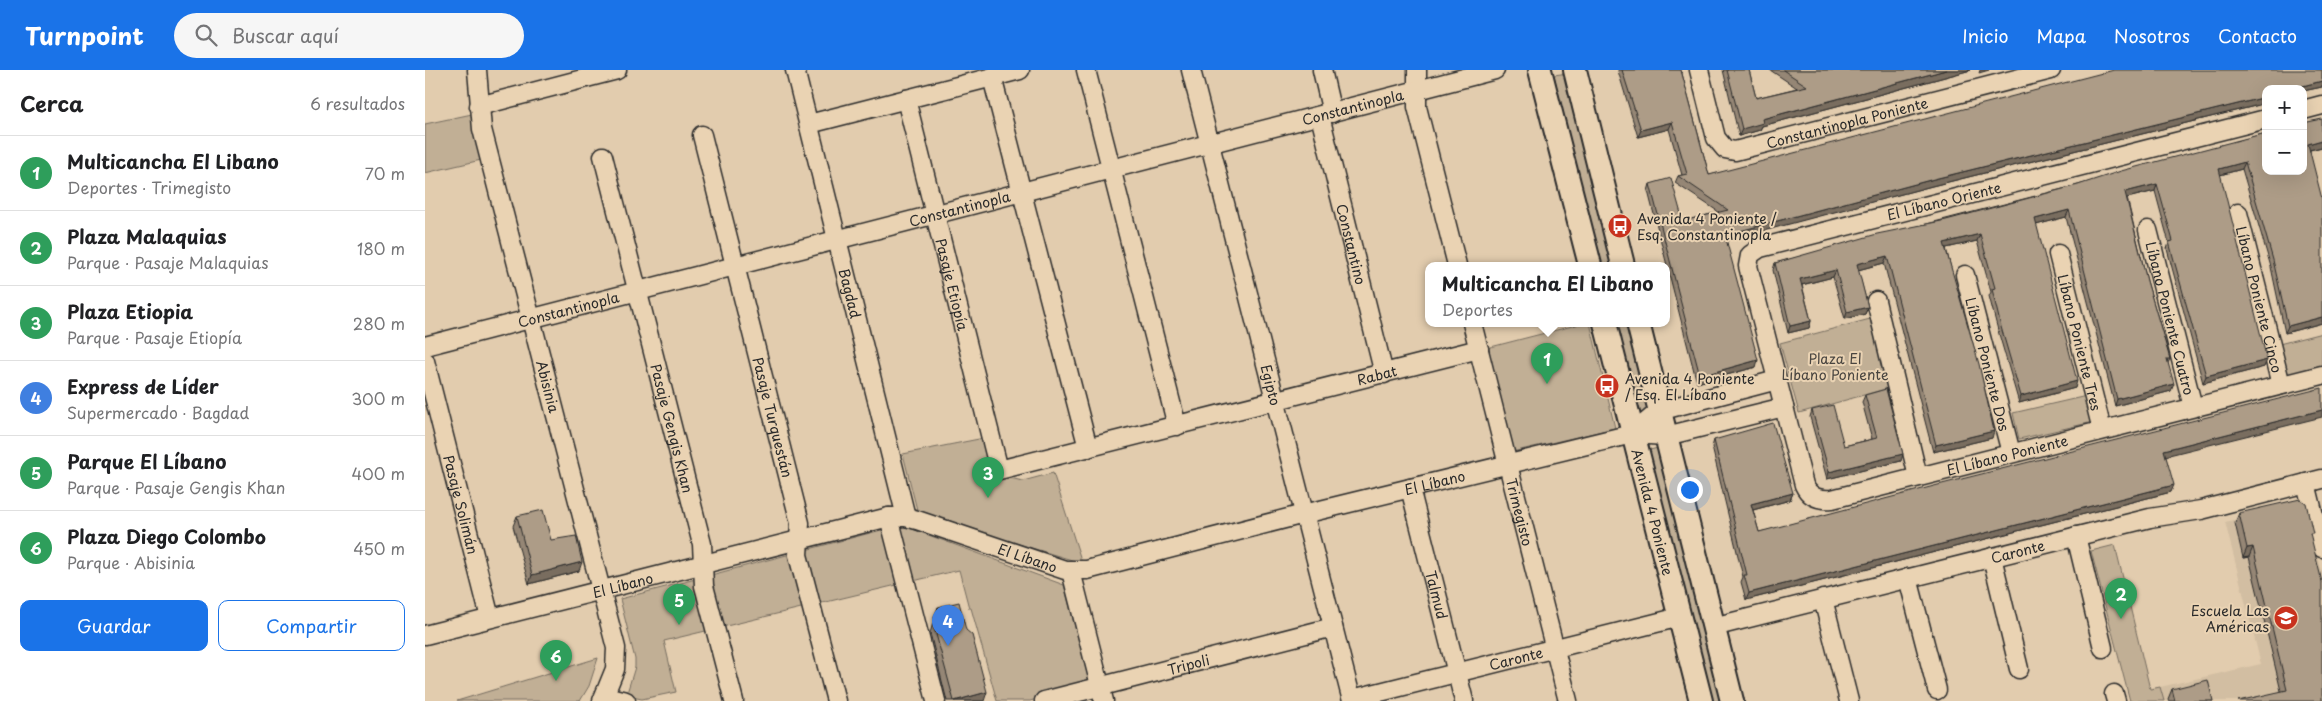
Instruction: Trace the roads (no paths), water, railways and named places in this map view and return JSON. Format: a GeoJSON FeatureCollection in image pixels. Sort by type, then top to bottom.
{"type":"FeatureCollection","features":[{"type":"Feature","properties":{"kind":"street","name":"Abisinia"},"geometry":{"type":"LineString","coordinates":[[477,70],[482,129],[617,656],[615,668],[603,698]]}},
{"type":"Feature","properties":{"kind":"street"},"geometry":{"type":"LineString","coordinates":[[479,106],[585,74],[617,70]]}},
{"type":"Feature","properties":{"kind":"street","name":"Bagdad"},"geometry":{"type":"LineString","coordinates":[[795,70],[837,240],[936,701]]}},
{"type":"Feature","properties":{"kind":"street"},"geometry":{"type":"LineString","coordinates":[[809,124],[1020,70]]}},
{"type":"Feature","properties":{"kind":"street"},"geometry":{"type":"LineString","coordinates":[[1085,70],[1177,426]]}},
{"type":"Feature","properties":{"kind":"street","name":"Egipto"},"geometry":{"type":"LineString","coordinates":[[1191,70],[1352,700]]}},
{"type":"Feature","properties":{"kind":"street","name":"Constantino"},"geometry":{"type":"LineString","coordinates":[[1321,70],[1326,114],[1384,374]]}},
{"type":"Feature","properties":{"kind":"street"},"geometry":{"type":"LineString","coordinates":[[1417,70],[1417,107],[1456,262]]}},
{"type":"Feature","properties":{"kind":"street","name":"Constantinopla"},"geometry":{"type":"LineString","coordinates":[[425,346],[1495,70]]}},
{"type":"Feature","properties":{"kind":"street"},"geometry":{"type":"LineString","coordinates":[[1541,70],[1589,262]]}},
{"type":"Feature","properties":{"kind":"street"},"geometry":{"type":"LineString","coordinates":[[1575,70],[1622,262]]}},
{"type":"Feature","properties":{"kind":"street","name":"Constantinopla Poniente"},"geometry":{"type":"LineString","coordinates":[[1699,70],[1715,138],[1725,149],[1735,151],[2019,74],[2051,70]]}},
{"type":"Feature","properties":{"kind":"street"},"geometry":{"type":"LineString","coordinates":[[992,77],[1088,448]]}},
{"type":"Feature","properties":{"kind":"street","name":"Pasaje Etiopía"},"geometry":{"type":"LineString","coordinates":[[906,99],[999,470]]}},
{"type":"Feature","properties":{"kind":"street"},"geometry":{"type":"LineString","coordinates":[[2307,109],[2322,105]]}},
{"type":"Feature","properties":{"kind":"street","name":"El Líbano Oriente"},"geometry":{"type":"LineString","coordinates":[[1777,380],[1748,266],[1748,259],[1754,251],[2262,120]]}},
{"type":"Feature","properties":{"kind":"street","name":"Pasaje Turquestán"},"geometry":{"type":"LineString","coordinates":[[702,135],[801,523],[798,555],[836,701]]}},
{"type":"Feature","properties":{"kind":"street","name":"Pasaje Gengis Khan"},"geometry":{"type":"LineString","coordinates":[[603,156],[703,544],[704,586],[734,701]]}},
{"type":"Feature","properties":{"kind":"street","name":"Líbano Poniente Cinco"},"geometry":{"type":"LineString","coordinates":[[2239,213],[2281,385]]}},
{"type":"Feature","properties":{"kind":"street","name":"Líbano Poniente Cuatro"},"geometry":{"type":"LineString","coordinates":[[2148,230],[2193,407]]}},
{"type":"Feature","properties":{"kind":"street","name":"Líbano Poniente Tres"},"geometry":{"type":"LineString","coordinates":[[2058,254],[2102,430]]}},
{"type":"Feature","properties":{"kind":"street","name":"Líbano Poniente Dos"},"geometry":{"type":"LineString","coordinates":[[1965,275],[2011,453]]}},
{"type":"Feature","properties":{"kind":"street"},"geometry":{"type":"LineString","coordinates":[[1876,300],[1918,477]]}},
{"type":"Feature","properties":{"kind":"street","name":"Trimegisto"},"geometry":{"type":"LineString","coordinates":[[1473,327],[1568,701]]}},
{"type":"Feature","properties":{"kind":"street","name":"Avenida 4 Poniente"},"geometry":{"type":"LineString","coordinates":[[1606,327],[1701,701]]}},
{"type":"Feature","properties":{"kind":"street"},"geometry":{"type":"LineString","coordinates":[[1639,327],[1732,701]]}},
{"type":"Feature","properties":{"kind":"street","name":"Rabat"},"geometry":{"type":"LineString","coordinates":[[999,470],[1275,402],[1479,349]]}},
{"type":"Feature","properties":{"kind":"street","name":"Pasaje Solimán"},"geometry":{"type":"LineString","coordinates":[[425,361],[490,618]]}},
{"type":"Feature","properties":{"kind":"street","name":"El Líbano Poniente"},"geometry":{"type":"LineString","coordinates":[[1777,380],[1804,485],[1812,496],[1824,500],[2322,375]]}},
{"type":"Feature","properties":{"kind":"street","name":"El Líbano"},"geometry":{"type":"LineString","coordinates":[[1632,434],[1659,411],[1777,380]]}},
{"type":"Feature","properties":{"kind":"street","name":"El Líbano"},"geometry":{"type":"LineString","coordinates":[[425,635],[897,517],[1071,571],[1087,570],[1304,514],[1632,434],[1666,436],[1784,407]]}},
{"type":"Feature","properties":{"kind":"street"},"geometry":{"type":"LineString","coordinates":[[2314,481],[2322,548]]}},
{"type":"Feature","properties":{"kind":"street","name":"Caronte"},"geometry":{"type":"LineString","coordinates":[[1713,627],[2150,518],[2201,510],[2314,481]]}},
{"type":"Feature","properties":{"kind":"street","name":"Talmud"},"geometry":{"type":"LineString","coordinates":[[1410,488],[1464,701]]}},
{"type":"Feature","properties":{"kind":"street"},"geometry":{"type":"LineString","coordinates":[[2076,536],[2103,648]]}},
{"type":"Feature","properties":{"kind":"street"},"geometry":{"type":"LineString","coordinates":[[1992,557],[2019,668]]}},
{"type":"Feature","properties":{"kind":"street"},"geometry":{"type":"LineString","coordinates":[[1071,571],[1103,694]]}},
{"type":"Feature","properties":{"kind":"street"},"geometry":{"type":"LineString","coordinates":[[1909,578],[1937,690]]}},
{"type":"Feature","properties":{"kind":"street"},"geometry":{"type":"LineString","coordinates":[[1823,600],[1849,701]]}},
{"type":"Feature","properties":{"kind":"street","name":"Caronte"},"geometry":{"type":"LineString","coordinates":[[1352,700],[1679,617]]}},
{"type":"Feature","properties":{"kind":"street","name":"Tripoli"},"geometry":{"type":"LineString","coordinates":[[1044,701],[1103,694],[1333,627]]}},
{"type":"Feature","properties":{"kind":"street"},"geometry":{"type":"LineString","coordinates":[[603,698],[625,701]]}},
{"type":"Feature","properties":{"kind":"place","name":"Avenida 4 Poniente / Esq. Constantinopla"},"geometry":{"type":"Point","coordinates":[1620,226]}},
{"type":"Feature","properties":{"kind":"place","name":"Multicancha El Libano"},"geometry":{"type":"Point","coordinates":[1547,384]}},
{"type":"Feature","properties":{"kind":"place","name":"Avenida 4 Poniente / Esq. El Líbano"},"geometry":{"type":"Point","coordinates":[1607,386]}},
{"type":"Feature","properties":{"kind":"place","name":"Plaza Etiopia"},"geometry":{"type":"Point","coordinates":[988,498]}},
{"type":"Feature","properties":{"kind":"place","name":"Escuela Las Américas"},"geometry":{"type":"Point","coordinates":[2286,618]}},
{"type":"Feature","properties":{"kind":"place","name":"Plaza Malaquias"},"geometry":{"type":"Point","coordinates":[2121,619]}},
{"type":"Feature","properties":{"kind":"place","name":"Parque El Líbano"},"geometry":{"type":"Point","coordinates":[679,625]}},
{"type":"Feature","properties":{"kind":"place","name":"Express de Líder"},"geometry":{"type":"Point","coordinates":[948,646]}},
{"type":"Feature","properties":{"kind":"place","name":"Plaza Diego Colombo"},"geometry":{"type":"Point","coordinates":[556,681]}},
{"type":"Feature","properties":{"kind":"park label","name":"Plaza El Líbano Poniente"},"geometry":{"type":"Point","coordinates":[1835,366]}}]}
